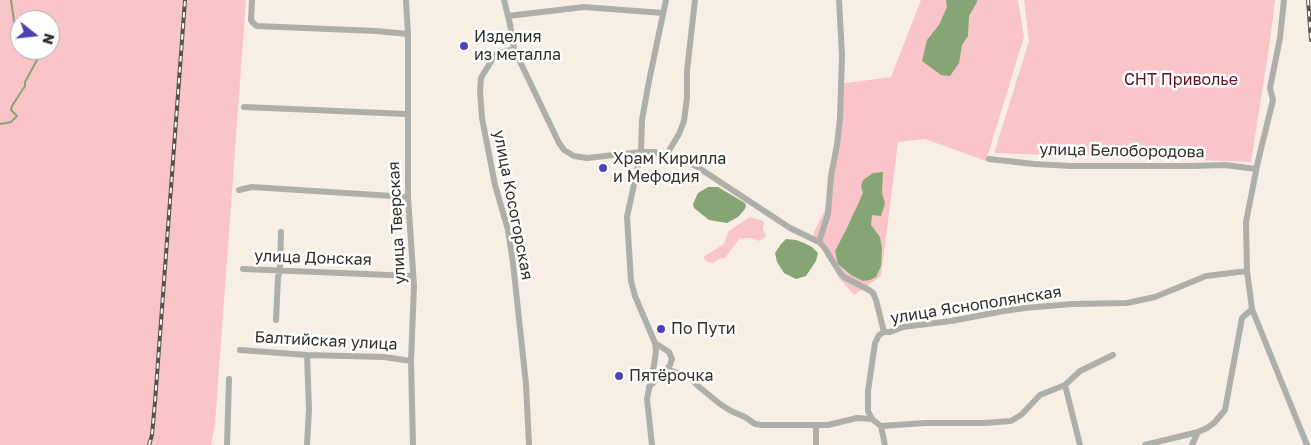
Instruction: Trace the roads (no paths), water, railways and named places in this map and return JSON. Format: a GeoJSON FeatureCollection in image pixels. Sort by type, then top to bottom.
{"type":"FeatureCollection","features":[{"type":"Feature","properties":{"kind":"street"},"geometry":{"type":"LineString","coordinates":[[252,0],[250,19],[259,26],[376,30],[408,34]]}},
{"type":"Feature","properties":{"kind":"street","name":"улица Тверская"},"geometry":{"type":"LineString","coordinates":[[406,0],[408,34],[408,197],[414,286],[411,361],[413,445]]}},
{"type":"Feature","properties":{"kind":"street"},"geometry":{"type":"LineString","coordinates":[[504,0],[514,49],[560,146],[570,155],[587,158],[654,152],[679,158],[696,166],[790,228],[819,242],[824,246],[844,277],[873,293],[884,332],[874,343],[868,391],[868,411],[872,419],[882,426],[925,423],[1008,422],[1021,416],[1040,396],[1066,385],[1080,371],[1113,355]]}},
{"type":"Feature","properties":{"kind":"street"},"geometry":{"type":"LineString","coordinates":[[652,445],[647,405],[648,388],[654,365],[655,343],[630,281],[627,217],[641,152],[643,115],[653,59],[666,0]]}},
{"type":"Feature","properties":{"kind":"street"},"geometry":{"type":"LineString","coordinates":[[667,154],[680,134],[685,118],[687,66],[695,0]]}},
{"type":"Feature","properties":{"kind":"street"},"geometry":{"type":"LineString","coordinates":[[819,242],[828,214],[831,176],[840,118],[842,55],[839,0]]}},
{"type":"Feature","properties":{"kind":"street"},"geometry":{"type":"LineString","coordinates":[[1284,0],[1280,38],[1270,88],[1273,100],[1256,169],[1246,222],[1247,271],[1252,309],[1307,445]]}},
{"type":"Feature","properties":{"kind":"street"},"geometry":{"type":"LineString","coordinates":[[508,16],[584,7],[663,13]]}},
{"type":"Feature","properties":{"kind":"street","name":"улица Косогорская"},"geometry":{"type":"LineString","coordinates":[[514,49],[496,54],[492,58],[481,78],[480,91],[482,118],[495,185],[508,230],[513,263],[526,384],[529,445]]}},
{"type":"Feature","properties":{"kind":"street"},"geometry":{"type":"LineString","coordinates":[[244,107],[407,114]]}},
{"type":"Feature","properties":{"kind":"street","name":"улица Белобородова"},"geometry":{"type":"LineString","coordinates":[[989,159],[1071,166],[1225,165],[1256,169]]}},
{"type":"Feature","properties":{"kind":"street"},"geometry":{"type":"LineString","coordinates":[[239,190],[252,187],[408,197]]}},
{"type":"Feature","properties":{"kind":"street"},"geometry":{"type":"LineString","coordinates":[[276,320],[281,232]]}},
{"type":"Feature","properties":{"kind":"street","name":"улица Донская"},"geometry":{"type":"LineString","coordinates":[[243,269],[412,276]]}},
{"type":"Feature","properties":{"kind":"street","name":"улица Яснополянская"},"geometry":{"type":"LineString","coordinates":[[884,332],[890,332],[903,327],[951,321],[1004,311],[1072,304],[1127,303],[1158,296],[1206,276],[1247,271]]}},
{"type":"Feature","properties":{"kind":"street"},"geometry":{"type":"LineString","coordinates":[[1145,445],[1198,432],[1214,423],[1225,410],[1242,318],[1252,309]]}},
{"type":"Feature","properties":{"kind":"street"},"geometry":{"type":"LineString","coordinates":[[648,388],[668,370],[673,354],[655,343]]}},
{"type":"Feature","properties":{"kind":"street","name":"Балтийская улица"},"geometry":{"type":"LineString","coordinates":[[240,350],[307,355],[384,357],[411,361]]}},
{"type":"Feature","properties":{"kind":"street"},"geometry":{"type":"LineString","coordinates":[[307,355],[309,409],[307,445]]}},
{"type":"Feature","properties":{"kind":"street"},"geometry":{"type":"LineString","coordinates":[[668,370],[689,377],[720,404],[746,417],[755,424],[828,425],[857,418],[872,419]]}},
{"type":"Feature","properties":{"kind":"street"},"geometry":{"type":"LineString","coordinates":[[227,445],[228,379]]}},
{"type":"Feature","properties":{"kind":"street"},"geometry":{"type":"LineString","coordinates":[[1066,385],[1080,445]]}},
{"type":"Feature","properties":{"kind":"street"},"geometry":{"type":"LineString","coordinates":[[816,425],[816,445]]}},
{"type":"Feature","properties":{"kind":"street"},"geometry":{"type":"LineString","coordinates":[[882,426],[885,445]]}},
{"type":"Feature","properties":{"kind":"street"},"geometry":{"type":"LineString","coordinates":[[1192,445],[1198,432]]}},
{"type":"Feature","properties":{"kind":"waterway"},"geometry":{"type":"LineString","coordinates":[[11,0],[12,10]]}},
{"type":"Feature","properties":{"kind":"waterway"},"geometry":{"type":"LineString","coordinates":[[0,124],[11,122],[17,116],[11,110],[12,106],[25,86],[25,82],[37,60]]}},
{"type":"Feature","properties":{"kind":"railway"},"geometry":{"type":"LineString","coordinates":[[149,445],[152,435],[155,402],[185,0]]}},
{"type":"Feature","properties":{"kind":"railway"},"geometry":{"type":"LineString","coordinates":[[1308,0],[1311,40]]}},
{"type":"Feature","properties":{"kind":"place","name":"Изделия из металла"},"geometry":{"type":"Point","coordinates":[464,46]}},
{"type":"Feature","properties":{"kind":"place","name":"Храм Кирилла и Мефодия"},"geometry":{"type":"Point","coordinates":[603,168]}},
{"type":"Feature","properties":{"kind":"place","name":"По Пути"},"geometry":{"type":"Point","coordinates":[661,329]}},
{"type":"Feature","properties":{"kind":"place","name":"Пятёрочка"},"geometry":{"type":"Point","coordinates":[619,376]}},
{"type":"Feature","properties":{"kind":"park label","name":"СНТ Приволье"},"geometry":{"type":"Point","coordinates":[1181,80]}}]}
